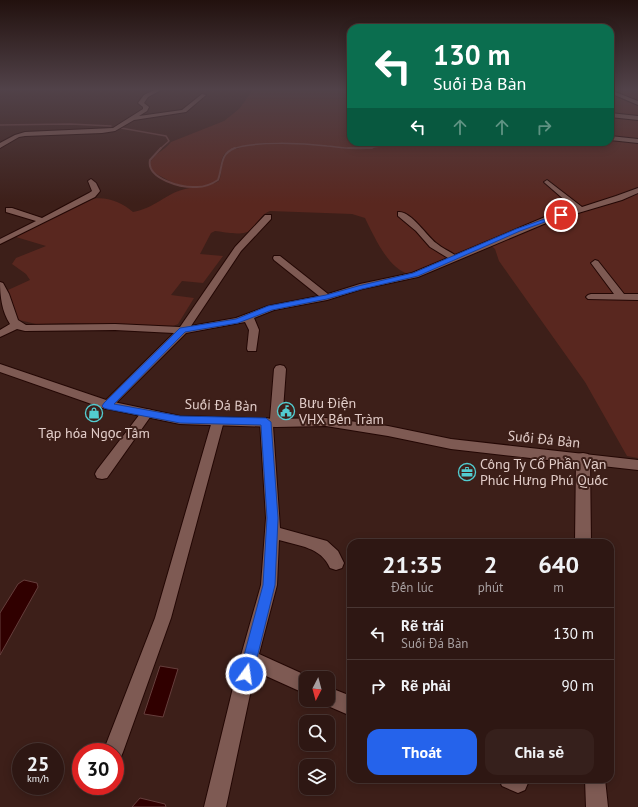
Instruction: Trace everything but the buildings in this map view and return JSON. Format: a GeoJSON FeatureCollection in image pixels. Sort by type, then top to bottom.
{"type":"FeatureCollection","features":[{"type":"Feature","properties":{"kind":"street"},"geometry":{"type":"LineString","coordinates":[[0,146],[18,136],[25,134],[102,131],[117,128]]}},
{"type":"Feature","properties":{"kind":"street"},"geometry":{"type":"LineString","coordinates":[[614,138],[638,141]]}},
{"type":"Feature","properties":{"kind":"street"},"geometry":{"type":"LineString","coordinates":[[0,242],[95,193],[94,184],[91,181]]}},
{"type":"Feature","properties":{"kind":"street"},"geometry":{"type":"LineString","coordinates":[[547,182],[580,209]]}},
{"type":"Feature","properties":{"kind":"street"},"geometry":{"type":"LineString","coordinates":[[0,334],[16,325],[33,328],[116,327],[183,330],[238,321],[271,308],[327,297],[360,287],[415,275],[518,230],[548,219],[619,198],[638,190]]}},
{"type":"Feature","properties":{"kind":"street"},"geometry":{"type":"LineString","coordinates":[[9,210],[41,220]]}},
{"type":"Feature","properties":{"kind":"street"},"geometry":{"type":"LineString","coordinates":[[400,214],[419,229],[433,245],[454,258]]}},
{"type":"Feature","properties":{"kind":"street"},"geometry":{"type":"LineString","coordinates":[[107,406],[183,330],[238,249],[268,217]]}},
{"type":"Feature","properties":{"kind":"street"},"geometry":{"type":"LineString","coordinates":[[277,258],[327,297]]}},
{"type":"Feature","properties":{"kind":"street"},"geometry":{"type":"LineString","coordinates":[[595,262],[621,297]]}},
{"type":"Feature","properties":{"kind":"street"},"geometry":{"type":"LineString","coordinates":[[0,285],[5,293],[12,320],[16,325]]}},
{"type":"Feature","properties":{"kind":"street"},"geometry":{"type":"LineString","coordinates":[[591,297],[638,297]]}},
{"type":"Feature","properties":{"kind":"street"},"geometry":{"type":"LineString","coordinates":[[248,316],[254,330],[252,349]]}},
{"type":"Feature","properties":{"kind":"street","name":"Suối Đá Bàn"},"geometry":{"type":"LineString","coordinates":[[0,368],[107,406],[180,420],[326,422],[388,431],[451,444],[638,465]]}},
{"type":"Feature","properties":{"kind":"street"},"geometry":{"type":"LineString","coordinates":[[215,807],[249,659],[269,585],[272,532],[271,422],[280,369]]}},
{"type":"Feature","properties":{"kind":"street"},"geometry":{"type":"LineString","coordinates":[[102,474],[147,413]]}},
{"type":"Feature","properties":{"kind":"street"},"geometry":{"type":"LineString","coordinates":[[117,743],[163,618],[218,421]]}},
{"type":"Feature","properties":{"kind":"street"},"geometry":{"type":"LineString","coordinates":[[583,458],[583,539]]}},
{"type":"Feature","properties":{"kind":"street"},"geometry":{"type":"LineString","coordinates":[[272,532],[322,546],[333,556],[336,563]]}},
{"type":"Feature","properties":{"kind":"street"},"geometry":{"type":"LineString","coordinates":[[249,659],[299,682]]}},
{"type":"Feature","properties":{"kind":"street"},"geometry":{"type":"LineString","coordinates":[[335,699],[347,704]]}},
{"type":"Feature","properties":{"kind":"street"},"geometry":{"type":"LineString","coordinates":[[595,783],[597,807]]}},
{"type":"Feature","properties":{"kind":"shaded area"},"geometry":{"type":"Polygon","coordinates":[[[207,128],[347,128],[347,146],[376,146],[370,148],[384,146],[614,146],[614,128],[638,128],[638,458],[627,456],[585,382],[499,261],[495,249],[487,242],[409,274],[401,271],[388,259],[382,251],[365,218],[352,214],[270,211],[260,218],[252,229],[244,233],[215,231],[211,233],[200,254],[223,256],[203,283],[182,281],[171,295],[194,298],[178,324],[171,327],[71,323],[36,324],[19,320],[13,310],[8,290],[30,280],[26,274],[12,264],[16,258],[46,246],[16,237],[87,200],[100,198],[112,200],[133,212],[147,208],[178,191],[199,187],[185,186],[165,179],[152,171],[150,163],[171,142],[207,128]],[[242,147],[232,149],[225,153],[223,156],[218,179],[208,185],[219,181],[222,162],[225,155],[242,147]]]}},
{"type":"Feature","properties":{"kind":"shaded area"},"geometry":{"type":"Polygon","coordinates":[[[24,580],[37,583],[38,587],[0,655],[0,613],[18,584],[24,580]]]}},
{"type":"Feature","properties":{"kind":"shaded area"},"geometry":{"type":"Polygon","coordinates":[[[160,666],[178,669],[163,717],[144,714],[160,666]]]}},
{"type":"Feature","properties":{"kind":"shaded area"},"geometry":{"type":"Polygon","coordinates":[[[140,798],[165,804],[166,807],[132,807],[140,798]]]}},
{"type":"Feature","properties":{"kind":"waterway"},"geometry":{"type":"LineString","coordinates":[[121,128],[166,136],[169,141],[160,149]]}},
{"type":"Feature","properties":{"kind":"waterway"},"geometry":{"type":"LineString","coordinates":[[235,148],[242,146],[279,143],[351,148]]}},
{"type":"Feature","properties":{"kind":"waterway"},"geometry":{"type":"LineString","coordinates":[[367,148],[378,146]]}},
{"type":"Feature","properties":{"kind":"waterway"},"geometry":{"type":"LineString","coordinates":[[160,149],[150,160],[150,167],[154,172],[159,177],[174,184],[197,187],[208,185],[218,180],[224,157],[235,148]]}},
{"type":"Feature","properties":{"kind":"waterway"},"geometry":{"type":"LineString","coordinates":[[351,148],[367,148]]}},
{"type":"Feature","properties":{"kind":"waterway"},"geometry":{"type":"LineString","coordinates":[[367,148],[372,148]]}},
{"type":"Feature","properties":{"kind":"place","name":"Bưu Điện VHX Bến Tràm"},"geometry":{"type":"Point","coordinates":[286,411]}},
{"type":"Feature","properties":{"kind":"place","name":"Tạp hóa Ngọc Tâm"},"geometry":{"type":"Point","coordinates":[94,413]}},
{"type":"Feature","properties":{"kind":"place","name":"Công Ty Cổ Phần Vạn Phúc Hưng Phú Quốc"},"geometry":{"type":"Point","coordinates":[467,472]}},
{"type":"Feature","properties":{"kind":"route"},"geometry":{"type":"LineString","coordinates":[[246,674],[269,585],[272,551],[273,518],[266,422],[180,420],[107,406],[183,330],[238,321],[271,308],[327,297],[360,287],[415,275],[518,230],[561,215]]}}]}
